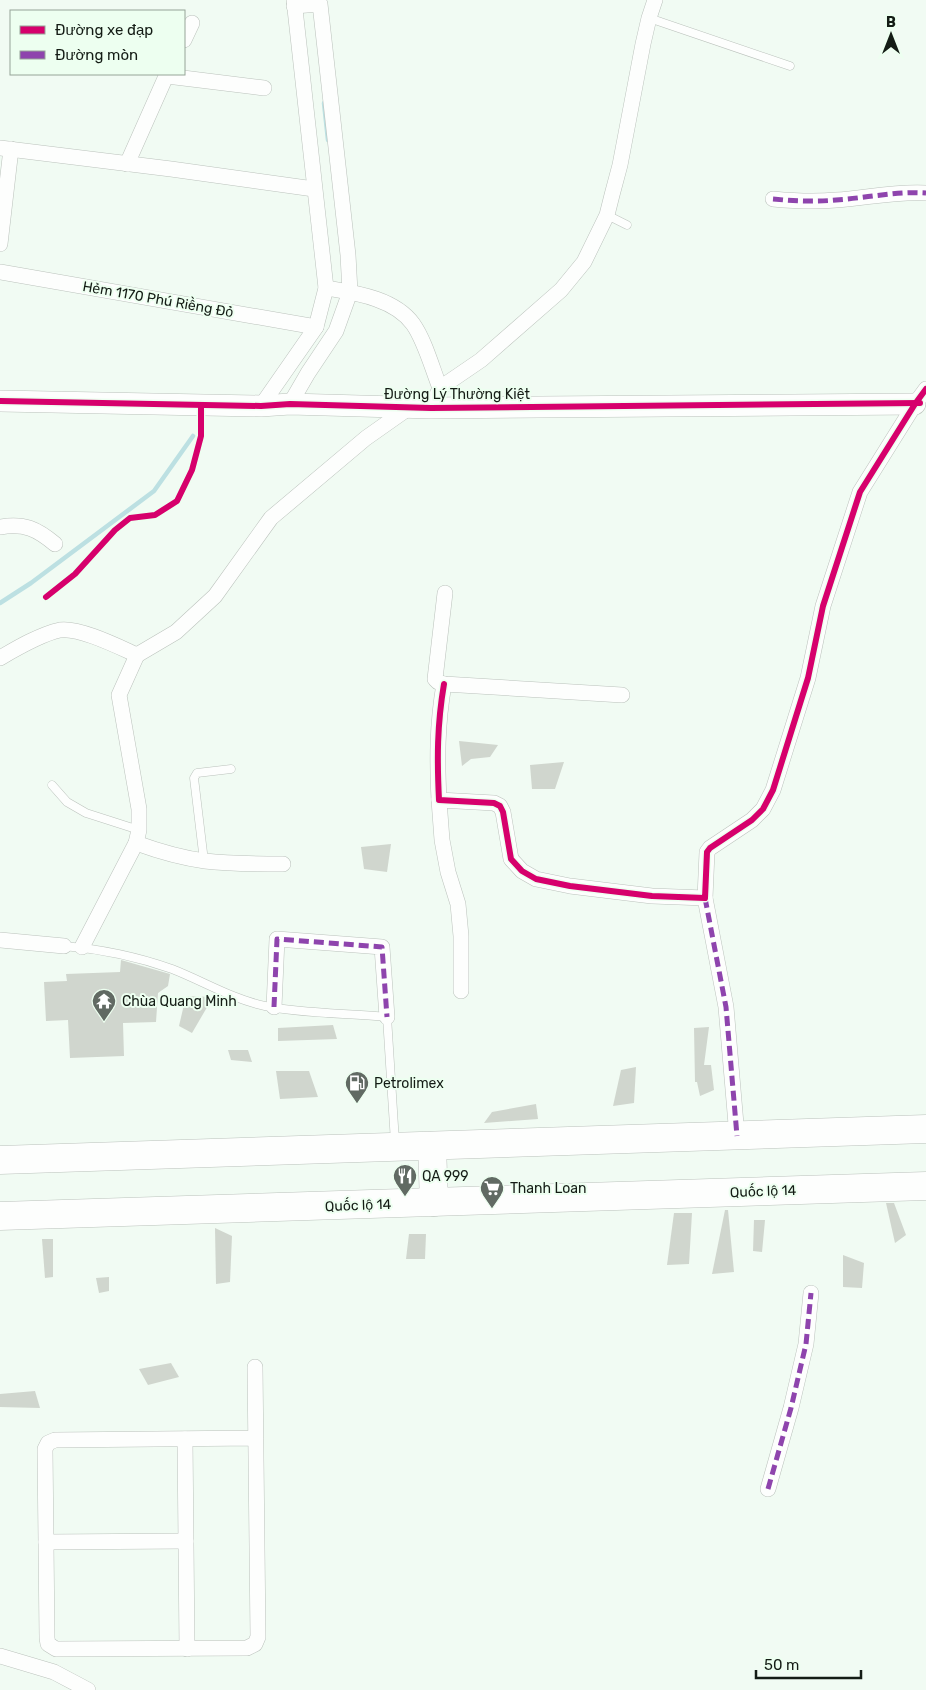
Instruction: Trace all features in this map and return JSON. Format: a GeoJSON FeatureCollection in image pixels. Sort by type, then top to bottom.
{"type":"FeatureCollection","features":[{"type":"Feature","properties":{"kind":"highway"},"geometry":{"type":"LineString","coordinates":[[0,1160],[926,1129]]}},
{"type":"Feature","properties":{"kind":"highway"},"geometry":{"type":"LineString","coordinates":[[432,1146],[434,1202]]}},
{"type":"Feature","properties":{"kind":"highway","name":"Quốc lộ 14"},"geometry":{"type":"LineString","coordinates":[[0,1216],[926,1186]]}},
{"type":"Feature","properties":{"kind":"street"},"geometry":{"type":"LineString","coordinates":[[431,408],[440,388],[481,360],[562,290],[584,262],[607,215],[620,165],[648,18],[655,0]]}},
{"type":"Feature","properties":{"kind":"street"},"geometry":{"type":"LineString","coordinates":[[261,406],[316,327],[326,288],[294,3],[320,4],[347,248],[350,292],[336,331],[290,404]]}},
{"type":"Feature","properties":{"kind":"street"},"geometry":{"type":"LineString","coordinates":[[185,38],[192,22]]}},
{"type":"Feature","properties":{"kind":"street"},"geometry":{"type":"LineString","coordinates":[[128,164],[167,75],[264,88]]}},
{"type":"Feature","properties":{"kind":"street"},"geometry":{"type":"LineString","coordinates":[[0,244],[6,149],[314,189]]}},
{"type":"Feature","properties":{"kind":"street"},"geometry":{"type":"LineString","coordinates":[[773,199],[835,200],[904,192],[926,193]]}},
{"type":"Feature","properties":{"kind":"street","name":"Hẻm 1170 Phú Riềng Đỏ"},"geometry":{"type":"LineString","coordinates":[[0,272],[316,327]]}},
{"type":"Feature","properties":{"kind":"street"},"geometry":{"type":"LineString","coordinates":[[326,288],[350,292],[381,301],[398,310],[406,317],[413,324],[419,336],[440,388]]}},
{"type":"Feature","properties":{"kind":"street"},"geometry":{"type":"LineString","coordinates":[[737,1136],[726,1007],[705,898],[707,852],[710,848],[752,820],[763,808],[773,790],[808,678],[823,606],[860,492],[922,398]]}},
{"type":"Feature","properties":{"kind":"street","name":"Đường Lý Thường Kiệt"},"geometry":{"type":"LineString","coordinates":[[0,401],[261,406],[290,404],[431,408],[922,398]]}},
{"type":"Feature","properties":{"kind":"street"},"geometry":{"type":"LineString","coordinates":[[82,947],[138,836],[139,809],[119,695],[137,655],[176,632],[216,596],[271,518],[366,438],[410,407]]}},
{"type":"Feature","properties":{"kind":"street"},"geometry":{"type":"LineString","coordinates":[[0,527],[29,528],[40,532],[55,544]]}},
{"type":"Feature","properties":{"kind":"street"},"geometry":{"type":"LineString","coordinates":[[444,593],[435,679],[438,682],[444,684],[622,695]]}},
{"type":"Feature","properties":{"kind":"street"},"geometry":{"type":"LineString","coordinates":[[0,658],[23,644],[61,630],[75,631],[137,655]]}},
{"type":"Feature","properties":{"kind":"street"},"geometry":{"type":"LineString","coordinates":[[444,684],[438,719],[437,751],[442,840],[448,872],[458,904],[461,936],[461,991]]}},
{"type":"Feature","properties":{"kind":"street"},"geometry":{"type":"LineString","coordinates":[[440,800],[494,803],[500,806],[503,812],[511,859],[522,871],[536,879],[570,886],[652,896],[705,898]]}},
{"type":"Feature","properties":{"kind":"street"},"geometry":{"type":"LineString","coordinates":[[138,836],[152,849],[204,861],[283,864]]}},
{"type":"Feature","properties":{"kind":"street"},"geometry":{"type":"LineString","coordinates":[[0,940],[64,946]]}},
{"type":"Feature","properties":{"kind":"street"},"geometry":{"type":"LineString","coordinates":[[274,1007],[277,940],[382,947],[387,1017]]}},
{"type":"Feature","properties":{"kind":"street"},"geometry":{"type":"LineString","coordinates":[[768,1490],[791,1408],[806,1344],[811,1293]]}},
{"type":"Feature","properties":{"kind":"street"},"geometry":{"type":"LineString","coordinates":[[48,1644],[56,1649],[187,1649],[247,1648],[255,1644],[258,1637],[256,1367]]}},
{"type":"Feature","properties":{"kind":"street"},"geometry":{"type":"LineString","coordinates":[[35,1666],[48,1644],[45,1449],[48,1443],[55,1440],[256,1438]]}},
{"type":"Feature","properties":{"kind":"street"},"geometry":{"type":"LineString","coordinates":[[185,1439],[187,1649]]}},
{"type":"Feature","properties":{"kind":"street"},"geometry":{"type":"LineString","coordinates":[[46,1542],[186,1541]]}},
{"type":"Feature","properties":{"kind":"street"},"geometry":{"type":"LineString","coordinates":[[0,1656],[54,1672],[88,1690]]}},
{"type":"Feature","properties":{"kind":"lane"},"geometry":{"type":"LineString","coordinates":[[648,18],[790,66]]}},
{"type":"Feature","properties":{"kind":"lane"},"geometry":{"type":"LineString","coordinates":[[607,215],[627,225]]}},
{"type":"Feature","properties":{"kind":"lane"},"geometry":{"type":"LineString","coordinates":[[204,861],[194,778],[197,773],[231,769]]}},
{"type":"Feature","properties":{"kind":"lane"},"geometry":{"type":"LineString","coordinates":[[52,786],[67,802],[86,813],[138,836]]}},
{"type":"Feature","properties":{"kind":"lane"},"geometry":{"type":"LineString","coordinates":[[64,946],[82,947],[143,959],[174,970],[240,999],[274,1007],[387,1017],[395,1147]]}},
{"type":"Feature","properties":{"kind":"building"},"geometry":{"type":"Polygon","coordinates":[[[459,741],[498,745],[490,757],[471,759],[462,766],[459,741]]]}},
{"type":"Feature","properties":{"kind":"building"},"geometry":{"type":"Polygon","coordinates":[[[564,762],[555,789],[532,789],[530,765],[564,762]]]}},
{"type":"Feature","properties":{"kind":"building"},"geometry":{"type":"Polygon","coordinates":[[[391,844],[387,872],[364,869],[361,847],[391,844]]]}},
{"type":"Feature","properties":{"kind":"building"},"geometry":{"type":"Polygon","coordinates":[[[121,960],[170,974],[168,986],[158,993],[156,1022],[123,1023],[124,1056],[70,1058],[68,1020],[46,1021],[44,982],[67,981],[66,974],[120,972],[121,960]]]}},
{"type":"Feature","properties":{"kind":"building"},"geometry":{"type":"Polygon","coordinates":[[[186,996],[213,997],[192,1033],[179,1026],[186,996]]]}},
{"type":"Feature","properties":{"kind":"building"},"geometry":{"type":"Polygon","coordinates":[[[333,1025],[337,1039],[278,1041],[278,1028],[333,1025]]]}},
{"type":"Feature","properties":{"kind":"building"},"geometry":{"type":"Polygon","coordinates":[[[709,1027],[704,1065],[711,1065],[714,1090],[700,1096],[697,1082],[695,1082],[694,1028],[709,1027]]]}},
{"type":"Feature","properties":{"kind":"building"},"geometry":{"type":"Polygon","coordinates":[[[228,1050],[248,1050],[252,1062],[231,1060],[228,1050]]]}},
{"type":"Feature","properties":{"kind":"building"},"geometry":{"type":"Polygon","coordinates":[[[636,1067],[634,1103],[613,1106],[621,1070],[636,1067]]]}},
{"type":"Feature","properties":{"kind":"building"},"geometry":{"type":"Polygon","coordinates":[[[276,1071],[309,1071],[318,1097],[280,1099],[276,1071]]]}},
{"type":"Feature","properties":{"kind":"building"},"geometry":{"type":"Polygon","coordinates":[[[536,1104],[538,1119],[484,1123],[492,1112],[536,1104]]]}},
{"type":"Feature","properties":{"kind":"building"},"geometry":{"type":"Polygon","coordinates":[[[886,1203],[894,1203],[906,1235],[895,1243],[886,1203]]]}},
{"type":"Feature","properties":{"kind":"building"},"geometry":{"type":"Polygon","coordinates":[[[725,1210],[728,1210],[734,1272],[712,1274],[725,1210]]]}},
{"type":"Feature","properties":{"kind":"building"},"geometry":{"type":"Polygon","coordinates":[[[674,1213],[692,1213],[689,1264],[667,1265],[674,1213]]]}},
{"type":"Feature","properties":{"kind":"building"},"geometry":{"type":"Polygon","coordinates":[[[754,1220],[765,1220],[762,1252],[753,1251],[754,1220]]]}},
{"type":"Feature","properties":{"kind":"building"},"geometry":{"type":"Polygon","coordinates":[[[215,1228],[232,1236],[230,1282],[216,1284],[215,1228]]]}},
{"type":"Feature","properties":{"kind":"building"},"geometry":{"type":"Polygon","coordinates":[[[409,1234],[426,1234],[425,1259],[406,1259],[409,1234]]]}},
{"type":"Feature","properties":{"kind":"building"},"geometry":{"type":"Polygon","coordinates":[[[42,1239],[53,1239],[53,1277],[45,1278],[42,1239]]]}},
{"type":"Feature","properties":{"kind":"building"},"geometry":{"type":"Polygon","coordinates":[[[843,1255],[864,1263],[862,1288],[843,1287],[843,1255]]]}},
{"type":"Feature","properties":{"kind":"building"},"geometry":{"type":"Polygon","coordinates":[[[109,1277],[109,1291],[99,1293],[96,1278],[109,1277]]]}},
{"type":"Feature","properties":{"kind":"building"},"geometry":{"type":"Polygon","coordinates":[[[171,1363],[179,1377],[148,1385],[139,1369],[171,1363]]]}},
{"type":"Feature","properties":{"kind":"building"},"geometry":{"type":"Polygon","coordinates":[[[35,1391],[40,1408],[0,1407],[0,1394],[35,1391]]]}},
{"type":"Feature","properties":{"kind":"waterway"},"geometry":{"type":"LineString","coordinates":[[324,103],[328,140]]}},
{"type":"Feature","properties":{"kind":"waterway"},"geometry":{"type":"LineString","coordinates":[[0,603],[31,583],[154,491],[193,436]]}},
{"type":"Feature","properties":{"kind":"marked path"},"geometry":{"type":"LineString","coordinates":[[773,199],[820,201],[892,194],[926,193]]}},
{"type":"Feature","properties":{"kind":"marked path"},"geometry":{"type":"LineString","coordinates":[[705,898],[726,1007],[737,1136]]}},
{"type":"Feature","properties":{"kind":"marked path"},"geometry":{"type":"LineString","coordinates":[[274,1007],[277,939],[382,947],[387,1017]]}},
{"type":"Feature","properties":{"kind":"marked path"},"geometry":{"type":"LineString","coordinates":[[768,1489],[791,1408],[806,1344],[811,1293]]}},
{"type":"Feature","properties":{"kind":"cycle path"},"geometry":{"type":"LineString","coordinates":[[444,684],[438,742],[439,800],[494,803],[500,806],[503,812],[511,859],[522,871],[536,879],[570,886],[652,896],[705,898],[707,852],[710,848],[752,820],[763,809],[773,790],[808,678],[823,606],[860,492],[926,389]]}},
{"type":"Feature","properties":{"kind":"cycle path"},"geometry":{"type":"LineString","coordinates":[[0,401],[261,406],[290,404],[431,408],[920,403]]}},
{"type":"Feature","properties":{"kind":"cycle path"},"geometry":{"type":"LineString","coordinates":[[46,597],[75,574],[115,530],[130,518],[155,515],[177,501],[192,470],[201,436],[201,405]]}},
{"type":"Feature","properties":{"kind":"place","name":"Chùa Quang Minh"},"geometry":{"type":"Point","coordinates":[104,1022]}},
{"type":"Feature","properties":{"kind":"place","name":"Petrolimex"},"geometry":{"type":"Point","coordinates":[357,1104]}},
{"type":"Feature","properties":{"kind":"place","name":"QA 999"},"geometry":{"type":"Point","coordinates":[405,1197]}},
{"type":"Feature","properties":{"kind":"place","name":"Thanh Loan"},"geometry":{"type":"Point","coordinates":[492,1209]}}]}
